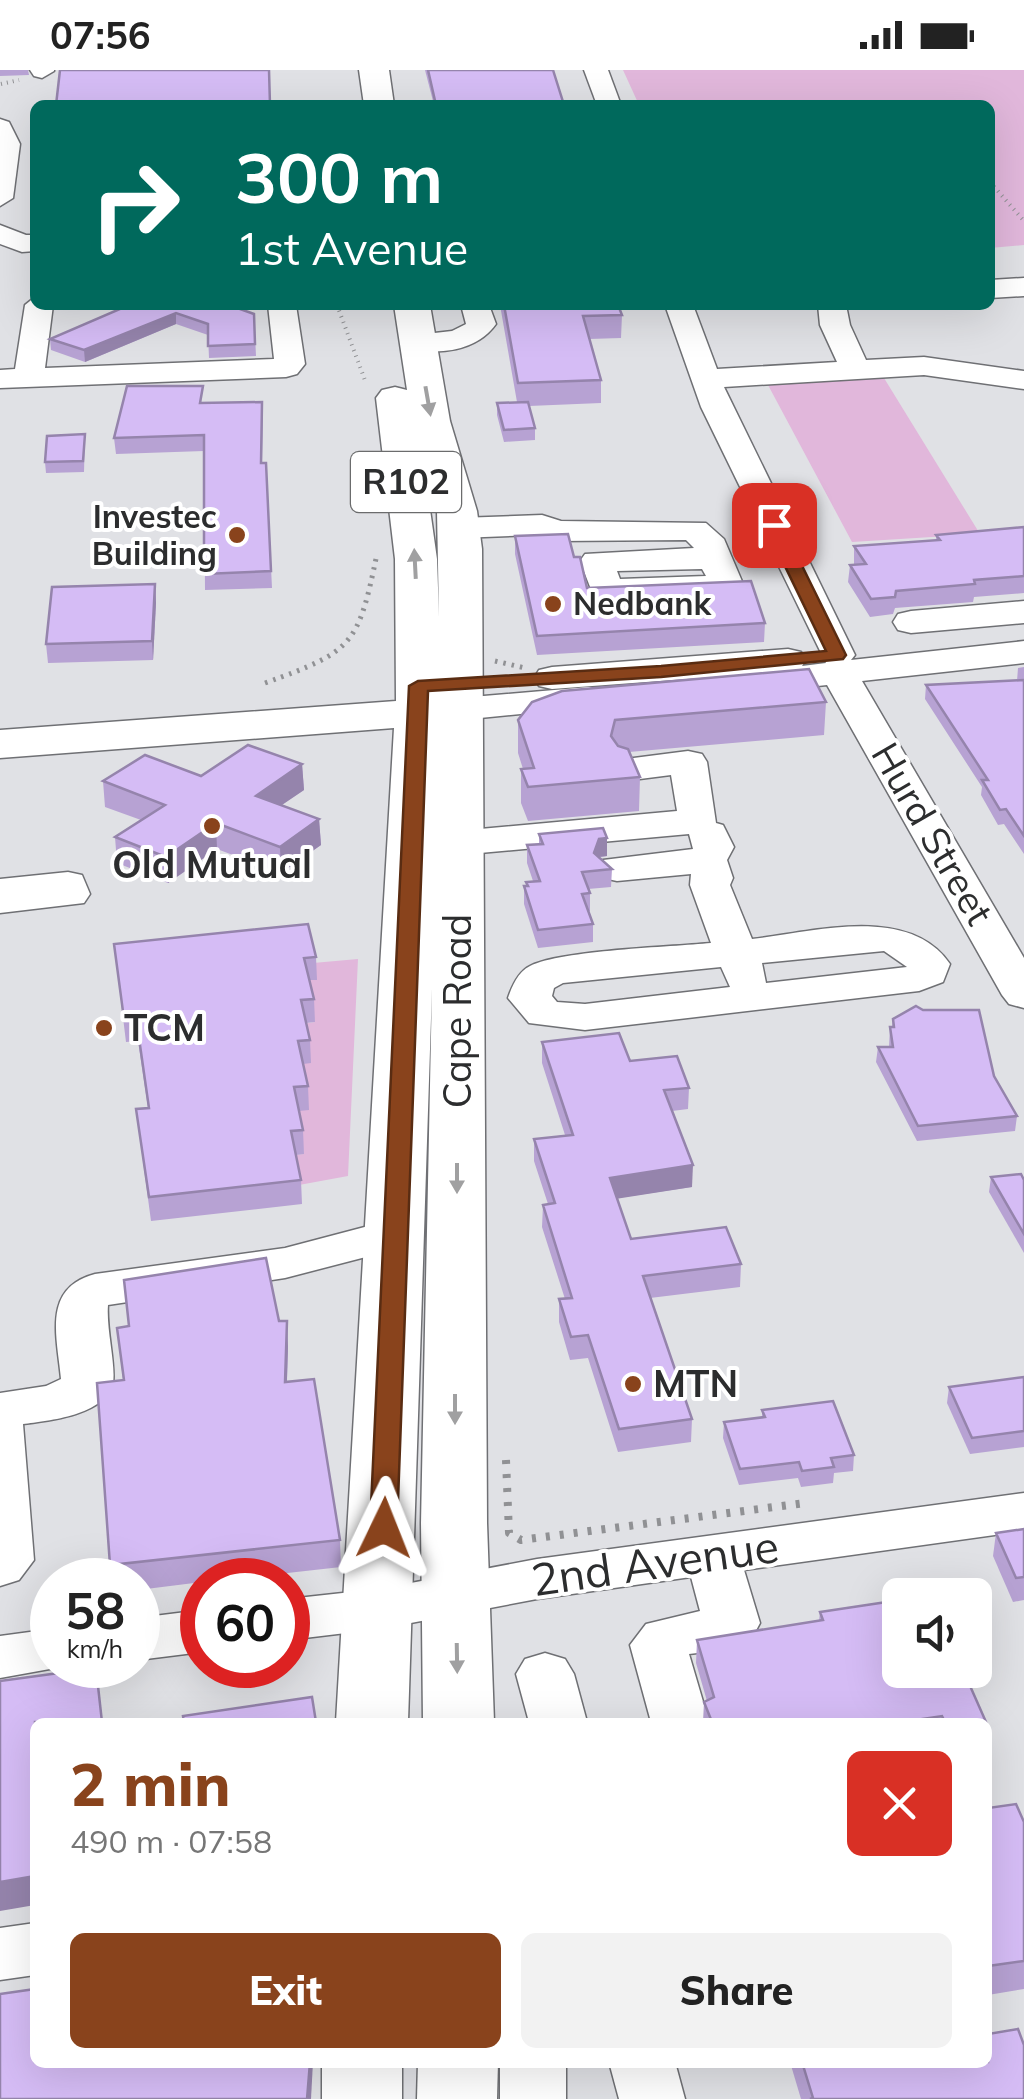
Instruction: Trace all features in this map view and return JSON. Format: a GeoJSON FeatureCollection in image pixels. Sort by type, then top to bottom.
{"type":"FeatureCollection","features":[{"type":"Feature","properties":{"kind":"main road"},"geometry":{"type":"LineString","coordinates":[[374,70],[378,100]]}},
{"type":"Feature","properties":{"kind":"main road","name":"Cape Road"},"geometry":{"type":"LineString","coordinates":[[378,310],[400,424],[458,842],[459,1718]]}},
{"type":"Feature","properties":{"kind":"main road","name":"Cape Road"},"geometry":{"type":"LineString","coordinates":[[372,1718],[395,1234],[438,698],[459,528],[431,421],[415,323]]}},
{"type":"Feature","properties":{"kind":"main road"},"geometry":{"type":"LineString","coordinates":[[0,718],[438,698]]}},
{"type":"Feature","properties":{"kind":"main road"},"geometry":{"type":"LineString","coordinates":[[0,744],[438,698]]}},
{"type":"Feature","properties":{"kind":"main road"},"geometry":{"type":"LineString","coordinates":[[362,2068],[362,2099]]}},
{"type":"Feature","properties":{"kind":"main road"},"geometry":{"type":"LineString","coordinates":[[457,2099],[458,2068]]}},
{"type":"Feature","properties":{"kind":"street"},"geometry":{"type":"LineString","coordinates":[[596,70],[606,100]]}},
{"type":"Feature","properties":{"kind":"street"},"geometry":{"type":"LineString","coordinates":[[0,127],[18,159],[0,198]]}},
{"type":"Feature","properties":{"kind":"street"},"geometry":{"type":"LineString","coordinates":[[0,233],[30,244]]}},
{"type":"Feature","properties":{"kind":"street"},"geometry":{"type":"LineString","coordinates":[[0,262],[30,256]]}},
{"type":"Feature","properties":{"kind":"street"},"geometry":{"type":"LineString","coordinates":[[995,289],[1024,287]]}},
{"type":"Feature","properties":{"kind":"street"},"geometry":{"type":"LineString","coordinates":[[37,310],[14,378],[286,368],[290,364],[283,310]]}},
{"type":"Feature","properties":{"kind":"street"},"geometry":{"type":"LineString","coordinates":[[415,323],[444,342],[475,332],[482,324],[477,310]]}},
{"type":"Feature","properties":{"kind":"street","name":"Hurd Street"},"geometry":{"type":"LineString","coordinates":[[681,310],[706,379],[838,664],[1024,994]]}},
{"type":"Feature","properties":{"kind":"street"},"geometry":{"type":"LineString","coordinates":[[833,310],[835,325],[855,370]]}},
{"type":"Feature","properties":{"kind":"street"},"geometry":{"type":"LineString","coordinates":[[706,379],[946,367],[1024,380]]}},
{"type":"Feature","properties":{"kind":"street"},"geometry":{"type":"LineString","coordinates":[[459,528],[542,526],[556,531],[707,543],[776,530]]}},
{"type":"Feature","properties":{"kind":"street"},"geometry":{"type":"LineString","coordinates":[[911,622],[1024,612]]}},
{"type":"Feature","properties":{"kind":"street"},"geometry":{"type":"LineString","coordinates":[[438,698],[703,693],[838,664],[1024,642]]}},
{"type":"Feature","properties":{"kind":"street"},"geometry":{"type":"LineString","coordinates":[[438,698],[1024,652]]}},
{"type":"Feature","properties":{"kind":"street"},"geometry":{"type":"LineString","coordinates":[[632,768],[688,762],[713,878],[710,885],[754,998]]}},
{"type":"Feature","properties":{"kind":"street"},"geometry":{"type":"LineString","coordinates":[[458,842],[702,841]]}},
{"type":"Feature","properties":{"kind":"street"},"geometry":{"type":"LineString","coordinates":[[617,869],[702,841]]}},
{"type":"Feature","properties":{"kind":"street"},"geometry":{"type":"LineString","coordinates":[[0,891],[68,884],[69,894],[0,902]]}},
{"type":"Feature","properties":{"kind":"street"},"geometry":{"type":"LineString","coordinates":[[885,938],[904,942],[928,964],[928,973],[918,978],[754,998],[555,1018],[534,1008],[530,998],[532,986],[542,975],[556,971],[736,953],[885,938]]}},
{"type":"Feature","properties":{"kind":"street"},"geometry":{"type":"LineString","coordinates":[[0,1410],[60,1400],[78,1393],[87,1384],[81,1329],[84,1299],[94,1290],[285,1262],[395,1234]]}},
{"type":"Feature","properties":{"kind":"street"},"geometry":{"type":"LineString","coordinates":[[0,1429],[7,1560],[0,1566]]}},
{"type":"Feature","properties":{"kind":"street","name":"2nd Avenue"},"geometry":{"type":"LineString","coordinates":[[310,1617],[1024,1512]]}},
{"type":"Feature","properties":{"kind":"street"},"geometry":{"type":"LineString","coordinates":[[679,1718],[658,1645],[666,1638],[724,1629],[732,1623],[712,1556]]}},
{"type":"Feature","properties":{"kind":"street"},"geometry":{"type":"LineString","coordinates":[[0,1657],[30,1653]]}},
{"type":"Feature","properties":{"kind":"street"},"geometry":{"type":"LineString","coordinates":[[0,1954],[30,1950]]}},
{"type":"Feature","properties":{"kind":"street"},"geometry":{"type":"LineString","coordinates":[[533,2068],[533,2099]]}},
{"type":"Feature","properties":{"kind":"street"},"geometry":{"type":"LineString","coordinates":[[644,2068],[652,2099]]}},
{"type":"Feature","properties":{"kind":"path"},"geometry":{"type":"LineString","coordinates":[[995,188],[1024,221]]}},
{"type":"Feature","properties":{"kind":"path"},"geometry":{"type":"LineString","coordinates":[[339,310],[368,391]]}},
{"type":"Feature","properties":{"kind":"path"},"geometry":{"type":"LineString","coordinates":[[265,683],[323,659],[352,639],[363,615],[380,540]]}},
{"type":"Feature","properties":{"kind":"path"},"geometry":{"type":"LineString","coordinates":[[508,1518],[509,1533],[520,1540],[811,1502]]}},
{"type":"Feature","properties":{"kind":"shaded area"},"geometry":{"type":"Polygon","coordinates":[[[623,70],[1024,70],[1024,245],[995,248],[995,100],[637,100],[623,70]]]}},
{"type":"Feature","properties":{"kind":"shaded area"},"geometry":{"type":"Polygon","coordinates":[[[884,378],[980,534],[852,542],[768,385],[884,378]]]}},
{"type":"Feature","properties":{"kind":"shaded area"},"geometry":{"type":"Polygon","coordinates":[[[358,959],[348,1176],[299,1185],[293,1155],[304,1154],[296,1111],[302,1024],[315,1022],[306,981],[313,963],[358,959]]]}},
{"type":"Feature","properties":{"kind":"building"},"geometry":{"type":"Polygon","coordinates":[[[60,70],[269,70],[270,100],[57,100],[60,70]]]}},
{"type":"Feature","properties":{"kind":"building"},"geometry":{"type":"Polygon","coordinates":[[[428,70],[553,70],[562,100],[435,100],[428,70]]]}},
{"type":"Feature","properties":{"kind":"building"},"geometry":{"type":"Polygon","coordinates":[[[117,310],[243,310],[254,314],[255,344],[208,346],[208,324],[176,313],[84,350],[50,339],[117,310]]]}},
{"type":"Feature","properties":{"kind":"building"},"geometry":{"type":"Polygon","coordinates":[[[505,310],[620,310],[622,315],[583,316],[601,380],[518,383],[505,310]]]}},
{"type":"Feature","properties":{"kind":"building"},"geometry":{"type":"Polygon","coordinates":[[[127,386],[203,386],[200,403],[262,402],[261,463],[266,463],[271,571],[204,574],[204,435],[114,438],[127,386]]]}},
{"type":"Feature","properties":{"kind":"building"},"geometry":{"type":"Polygon","coordinates":[[[528,402],[535,428],[504,430],[497,403],[528,402]]]}},
{"type":"Feature","properties":{"kind":"building"},"geometry":{"type":"Polygon","coordinates":[[[85,434],[83,461],[45,462],[47,436],[85,434]]]}},
{"type":"Feature","properties":{"kind":"building"},"geometry":{"type":"Polygon","coordinates":[[[1024,527],[1024,576],[896,591],[895,597],[871,599],[850,565],[866,564],[854,546],[940,540],[936,535],[1024,527]]]}},
{"type":"Feature","properties":{"kind":"building"},"geometry":{"type":"Polygon","coordinates":[[[568,534],[574,557],[580,557],[587,588],[751,581],[765,623],[537,636],[515,536],[568,534]]]}},
{"type":"Feature","properties":{"kind":"building"},"geometry":{"type":"Polygon","coordinates":[[[155,584],[152,641],[46,644],[52,587],[155,584]]]}},
{"type":"Feature","properties":{"kind":"building"},"geometry":{"type":"Polygon","coordinates":[[[809,669],[826,702],[615,720],[611,736],[618,746],[628,749],[640,777],[528,787],[521,769],[534,768],[518,720],[532,702],[562,691],[809,669]]]}},
{"type":"Feature","properties":{"kind":"building"},"geometry":{"type":"Polygon","coordinates":[[[1024,680],[1024,836],[1006,809],[1000,810],[982,780],[988,780],[926,685],[1024,680]]]}},
{"type":"Feature","properties":{"kind":"building"},"geometry":{"type":"Polygon","coordinates":[[[248,745],[302,764],[256,796],[319,819],[280,847],[216,823],[166,857],[115,837],[165,805],[103,781],[145,755],[201,776],[248,745]]]}},
{"type":"Feature","properties":{"kind":"building"},"geometry":{"type":"Polygon","coordinates":[[[603,828],[607,838],[599,839],[594,853],[612,869],[582,872],[590,893],[582,894],[593,924],[538,930],[524,886],[528,886],[526,882],[540,881],[527,845],[543,844],[539,834],[603,828]]]}},
{"type":"Feature","properties":{"kind":"building"},"geometry":{"type":"Polygon","coordinates":[[[308,924],[316,957],[304,958],[314,999],[301,1000],[310,1040],[298,1041],[308,1086],[294,1087],[303,1130],[291,1131],[301,1180],[149,1197],[136,1109],[149,1108],[136,1017],[124,1019],[114,944],[308,924]]]}},
{"type":"Feature","properties":{"kind":"building"},"geometry":{"type":"Polygon","coordinates":[[[916,1006],[923,1010],[979,1010],[994,1076],[1017,1116],[918,1126],[878,1047],[893,1047],[893,1019],[916,1006]]]}},
{"type":"Feature","properties":{"kind":"building"},"geometry":{"type":"Polygon","coordinates":[[[619,1033],[630,1061],[677,1056],[689,1088],[664,1090],[693,1165],[610,1178],[631,1239],[726,1227],[741,1264],[643,1276],[692,1419],[619,1429],[588,1335],[571,1337],[559,1299],[572,1298],[543,1205],[555,1203],[534,1139],[573,1135],[542,1042],[619,1033]]]}},
{"type":"Feature","properties":{"kind":"building"},"geometry":{"type":"Polygon","coordinates":[[[1021,1174],[1024,1180],[1024,1234],[991,1177],[1021,1174]]]}},
{"type":"Feature","properties":{"kind":"building"},"geometry":{"type":"Polygon","coordinates":[[[266,1258],[279,1321],[287,1321],[285,1382],[314,1379],[340,1540],[160,1560],[110,1558],[97,1383],[124,1380],[117,1328],[129,1326],[124,1280],[266,1258]]]}},
{"type":"Feature","properties":{"kind":"building"},"geometry":{"type":"Polygon","coordinates":[[[1024,1377],[1024,1431],[972,1438],[949,1387],[1024,1377]]]}},
{"type":"Feature","properties":{"kind":"building"},"geometry":{"type":"Polygon","coordinates":[[[833,1401],[854,1455],[831,1458],[834,1467],[802,1471],[799,1462],[740,1469],[724,1422],[765,1417],[762,1410],[833,1401]]]}},
{"type":"Feature","properties":{"kind":"building"},"geometry":{"type":"Polygon","coordinates":[[[1024,1529],[1024,1577],[1016,1578],[996,1533],[1024,1529]]]}},
{"type":"Feature","properties":{"kind":"building"},"geometry":{"type":"Polygon","coordinates":[[[882,1603],[882,1688],[971,1688],[984,1718],[710,1718],[704,1702],[714,1697],[697,1640],[823,1620],[820,1612],[882,1603]]]}},
{"type":"Feature","properties":{"kind":"building"},"geometry":{"type":"Polygon","coordinates":[[[30,1677],[30,1688],[98,1688],[102,1718],[30,1718],[30,1877],[0,1882],[0,1681],[30,1677]]]}},
{"type":"Feature","properties":{"kind":"building"},"geometry":{"type":"Polygon","coordinates":[[[312,1697],[315,1718],[183,1718],[312,1697]]]}},
{"type":"Feature","properties":{"kind":"building"},"geometry":{"type":"Polygon","coordinates":[[[1016,1804],[1024,1822],[1024,1961],[992,1965],[992,1807],[1016,1804]]]}},
{"type":"Feature","properties":{"kind":"building"},"geometry":{"type":"Polygon","coordinates":[[[30,1990],[30,2068],[310,2068],[307,2099],[0,2099],[0,1994],[30,1990]]]}},
{"type":"Feature","properties":{"kind":"building"},"geometry":{"type":"Polygon","coordinates":[[[1018,2029],[1024,2045],[1024,2099],[810,2099],[813,2098],[804,2068],[992,2068],[992,2033],[1018,2029]]]}},
{"type":"Feature","properties":{"kind":"place","name":"Investec Building"},"geometry":{"type":"Point","coordinates":[237,535]}},
{"type":"Feature","properties":{"kind":"place","name":"Nedbank"},"geometry":{"type":"Point","coordinates":[553,604]}},
{"type":"Feature","properties":{"kind":"place","name":"Old Mutual"},"geometry":{"type":"Point","coordinates":[212,826]}},
{"type":"Feature","properties":{"kind":"place","name":"TCM"},"geometry":{"type":"Point","coordinates":[104,1028]}},
{"type":"Feature","properties":{"kind":"place","name":"MTN"},"geometry":{"type":"Point","coordinates":[633,1384]}},
{"type":"Feature","properties":{"kind":"route"},"geometry":{"type":"LineString","coordinates":[[384,1528],[418,686],[661,672],[837,655],[774,525]]}}]}
